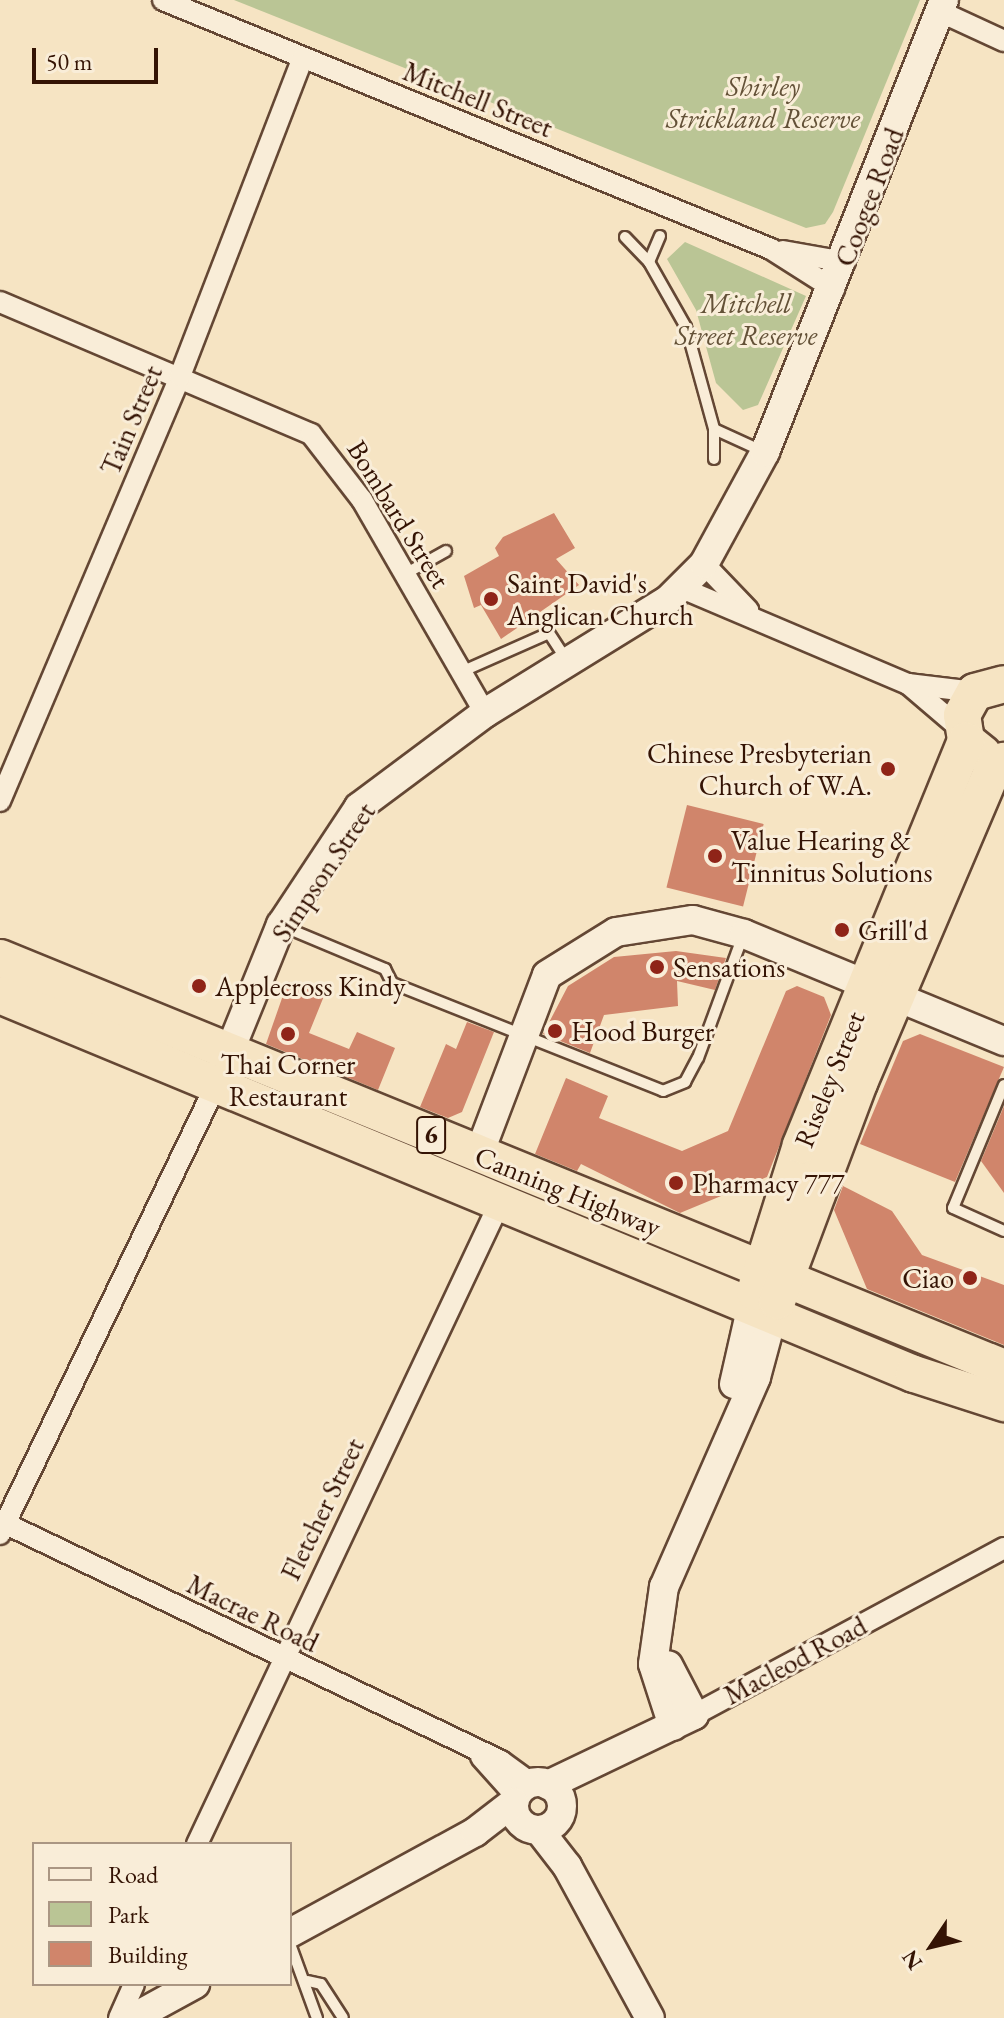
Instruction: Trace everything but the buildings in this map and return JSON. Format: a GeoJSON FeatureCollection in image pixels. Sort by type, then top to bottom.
{"type":"FeatureCollection","features":[{"type":"Feature","properties":{"kind":"highway","name":"Riseley Street"},"geometry":{"type":"LineString","coordinates":[[763,1310],[770,1274],[788,1222],[882,990],[965,736],[962,715],[994,680]]}},
{"type":"Feature","properties":{"kind":"highway","name":"Riseley Street"},"geometry":{"type":"LineString","coordinates":[[882,990],[991,773],[1004,759],[978,752],[965,736]]}},
{"type":"Feature","properties":{"kind":"highway","name":"Canning Highway"},"geometry":{"type":"LineString","coordinates":[[0,958],[222,1068],[501,1200],[763,1310],[1004,1403]]}},
{"type":"Feature","properties":{"kind":"highway","name":"Canning Highway"},"geometry":{"type":"LineString","coordinates":[[0,995],[479,1154],[1004,1368]]}},
{"type":"Feature","properties":{"kind":"highway"},"geometry":{"type":"LineString","coordinates":[[677,1236],[788,1222],[830,1299]]}},
{"type":"Feature","properties":{"kind":"street","name":"Mitchell Street"},"geometry":{"type":"LineString","coordinates":[[176,2],[303,58],[771,249],[834,289]]}},
{"type":"Feature","properties":{"kind":"street"},"geometry":{"type":"LineString","coordinates":[[942,6],[1004,41]]}},
{"type":"Feature","properties":{"kind":"street","name":"Coogee Road"},"geometry":{"type":"LineString","coordinates":[[704,564],[765,452],[845,262],[942,6]]}},
{"type":"Feature","properties":{"kind":"street","name":"Tain Street"},"geometry":{"type":"LineString","coordinates":[[0,801],[180,376],[303,58]]}},
{"type":"Feature","properties":{"kind":"street","name":"Mitchell Street"},"geometry":{"type":"LineString","coordinates":[[771,249],[845,262]]}},
{"type":"Feature","properties":{"kind":"street","name":"Bombard Street"},"geometry":{"type":"LineString","coordinates":[[0,302],[311,434],[338,463],[485,713]]}},
{"type":"Feature","properties":{"kind":"street"},"geometry":{"type":"LineString","coordinates":[[704,564],[752,616]]}},
{"type":"Feature","properties":{"kind":"street","name":"Simpson Street"},"geometry":{"type":"LineString","coordinates":[[2,1526],[222,1068],[281,925],[359,807],[485,713],[684,589],[704,564]]}},
{"type":"Feature","properties":{"kind":"street"},"geometry":{"type":"LineString","coordinates":[[684,589],[908,684],[965,736]]}},
{"type":"Feature","properties":{"kind":"street"},"geometry":{"type":"LineString","coordinates":[[908,684],[994,680]]}},
{"type":"Feature","properties":{"kind":"street"},"geometry":{"type":"LineString","coordinates":[[479,1154],[522,1033],[547,975],[616,932],[693,920],[744,934],[1004,1041]]}},
{"type":"Feature","properties":{"kind":"street","name":"Fletcher Street"},"geometry":{"type":"LineString","coordinates":[[198,1842],[281,1658],[501,1200]]}},
{"type":"Feature","properties":{"kind":"street","name":"Riseley Street"},"geometry":{"type":"LineString","coordinates":[[684,1720],[656,1653],[664,1587],[728,1428],[763,1310]]}},
{"type":"Feature","properties":{"kind":"street","name":"Macrae Road"},"geometry":{"type":"LineString","coordinates":[[2,1526],[481,1757],[536,1806]]}},
{"type":"Feature","properties":{"kind":"street","name":"Macleod Road"},"geometry":{"type":"LineString","coordinates":[[292,1932],[475,1832],[536,1806],[586,1772],[1004,1548]]}},
{"type":"Feature","properties":{"kind":"street"},"geometry":{"type":"LineString","coordinates":[[536,1806],[650,2018]]}},
{"type":"Feature","properties":{"kind":"street"},"geometry":{"type":"LineString","coordinates":[[119,2018],[133,1986]]}},
{"type":"Feature","properties":{"kind":"street"},"geometry":{"type":"LineString","coordinates":[[133,2018],[191,1986]]}},
{"type":"Feature","properties":{"kind":"lane"},"geometry":{"type":"LineString","coordinates":[[649,262],[660,236]]}},
{"type":"Feature","properties":{"kind":"lane"},"geometry":{"type":"LineString","coordinates":[[625,237],[649,262],[686,327],[714,429],[714,459]]}},
{"type":"Feature","properties":{"kind":"lane"},"geometry":{"type":"LineString","coordinates":[[714,429],[765,452]]}},
{"type":"Feature","properties":{"kind":"lane"},"geometry":{"type":"LineString","coordinates":[[405,574],[446,551]]}},
{"type":"Feature","properties":{"kind":"lane"},"geometry":{"type":"LineString","coordinates":[[461,672],[549,633],[568,663]]}},
{"type":"Feature","properties":{"kind":"lane"},"geometry":{"type":"LineString","coordinates":[[281,925],[385,969],[392,983],[663,1091],[685,1082],[744,934]]}},
{"type":"Feature","properties":{"kind":"lane"},"geometry":{"type":"LineString","coordinates":[[1004,1085],[953,1208],[1004,1231]]}},
{"type":"Feature","properties":{"kind":"lane"},"geometry":{"type":"LineString","coordinates":[[292,1948],[308,1981],[317,2018]]}},
{"type":"Feature","properties":{"kind":"lane"},"geometry":{"type":"LineString","coordinates":[[308,1981],[321,1984],[343,2018]]}},
{"type":"Feature","properties":{"kind":"green space","name":"Shirley Strickland Reserve"},"geometry":{"type":"Polygon","coordinates":[[[234,0],[920,0],[833,212],[825,224],[806,228],[234,0]]]}},
{"type":"Feature","properties":{"kind":"green space","name":"Mitchell Street Reserve"},"geometry":{"type":"Polygon","coordinates":[[[685,242],[806,296],[758,405],[743,410],[716,383],[696,310],[667,259],[685,242]]]}},
{"type":"Feature","properties":{"kind":"place","name":"Saint David's Anglican Church"},"geometry":{"type":"Point","coordinates":[491,599]}},
{"type":"Feature","properties":{"kind":"place","name":"Chinese Presbyterian Church of W.A."},"geometry":{"type":"Point","coordinates":[888,769]}},
{"type":"Feature","properties":{"kind":"place","name":"Value Hearing & Tinnitus Solutions"},"geometry":{"type":"Point","coordinates":[715,856]}},
{"type":"Feature","properties":{"kind":"place","name":"Grill'd"},"geometry":{"type":"Point","coordinates":[842,930]}},
{"type":"Feature","properties":{"kind":"place","name":"Sensations"},"geometry":{"type":"Point","coordinates":[657,967]}},
{"type":"Feature","properties":{"kind":"place","name":"Applecross Kindy"},"geometry":{"type":"Point","coordinates":[199,986]}},
{"type":"Feature","properties":{"kind":"place","name":"Hood Burger"},"geometry":{"type":"Point","coordinates":[555,1031]}},
{"type":"Feature","properties":{"kind":"place","name":"Thai Corner Restaurant"},"geometry":{"type":"Point","coordinates":[288,1034]}},
{"type":"Feature","properties":{"kind":"place","name":"Pharmacy 777"},"geometry":{"type":"Point","coordinates":[676,1183]}},
{"type":"Feature","properties":{"kind":"place","name":"Ciao"},"geometry":{"type":"Point","coordinates":[970,1278]}}]}
